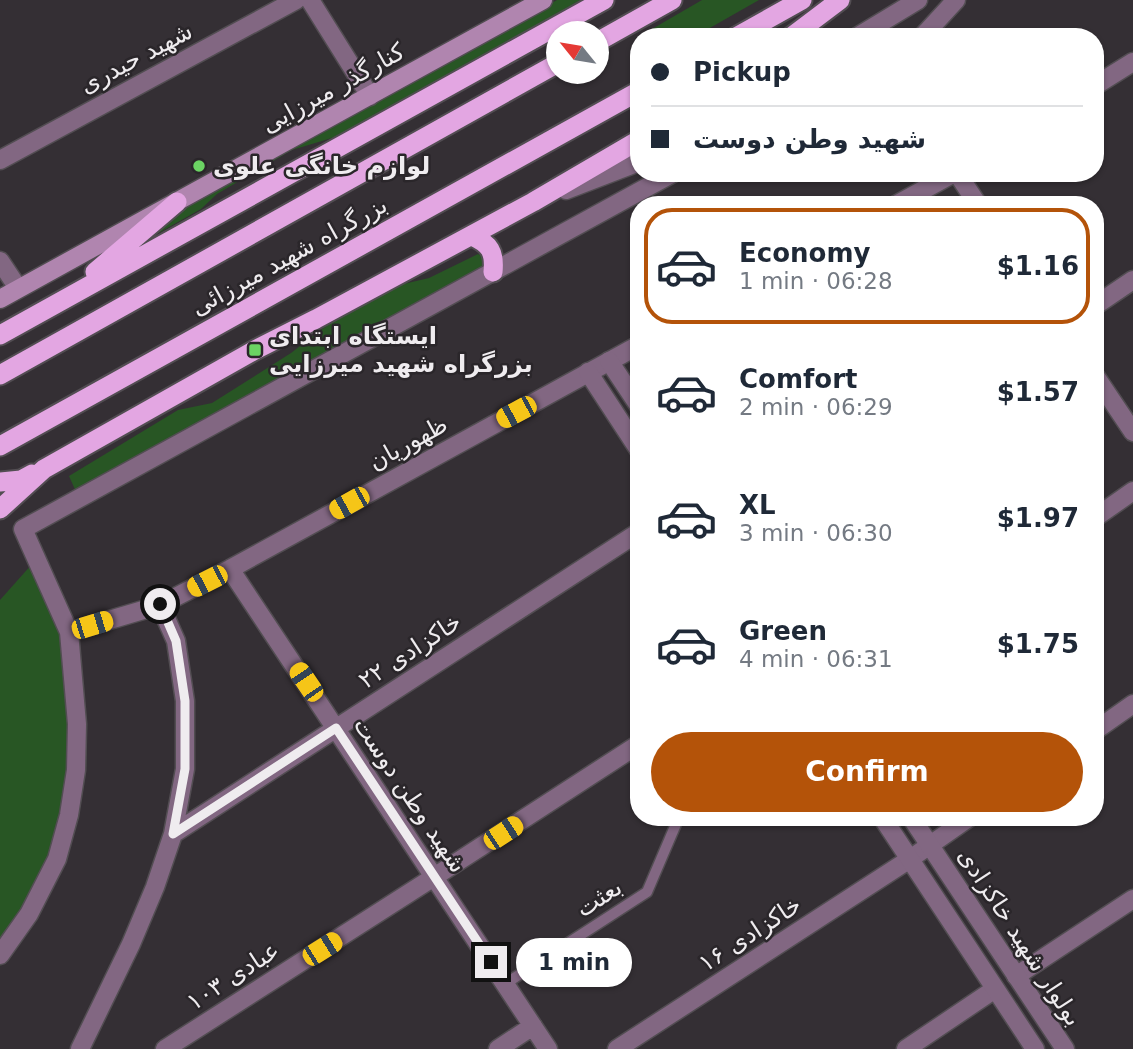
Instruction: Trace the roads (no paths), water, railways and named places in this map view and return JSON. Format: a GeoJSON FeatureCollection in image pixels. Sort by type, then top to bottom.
{"type":"FeatureCollection","features":[{"type":"Feature","properties":{"kind":"highway"},"geometry":{"type":"LineString","coordinates":[[0,335],[604,0]]}},
{"type":"Feature","properties":{"kind":"highway"},"geometry":{"type":"LineString","coordinates":[[609,35],[672,0]]}},
{"type":"Feature","properties":{"kind":"highway"},"geometry":{"type":"LineString","coordinates":[[752,28],[802,0]]}},
{"type":"Feature","properties":{"kind":"highway"},"geometry":{"type":"LineString","coordinates":[[803,28],[840,0]]}},
{"type":"Feature","properties":{"kind":"highway","name":"بزرگراه شهید میرزائی"},"geometry":{"type":"LineString","coordinates":[[0,375],[546,70]]}},
{"type":"Feature","properties":{"kind":"highway","name":"بزرگراه شهید میرزائی"},"geometry":{"type":"LineString","coordinates":[[0,446],[630,96]]}},
{"type":"Feature","properties":{"kind":"highway"},"geometry":{"type":"LineString","coordinates":[[0,482],[21,480],[44,469],[255,349],[471,236],[630,145]]}},
{"type":"Feature","properties":{"kind":"highway"},"geometry":{"type":"LineString","coordinates":[[63,300],[177,202]]}},
{"type":"Feature","properties":{"kind":"highway"},"geometry":{"type":"LineString","coordinates":[[471,236],[482,240],[490,249],[494,260],[493,272]]}},
{"type":"Feature","properties":{"kind":"highway"},"geometry":{"type":"LineString","coordinates":[[0,509],[44,469]]}},
{"type":"Feature","properties":{"kind":"main road","name":"کنارگذر میرزایی"},"geometry":{"type":"LineString","coordinates":[[0,299],[542,0]]}},
{"type":"Feature","properties":{"kind":"street","name":"شهید حیدری"},"geometry":{"type":"LineString","coordinates":[[0,160],[296,0]]}},
{"type":"Feature","properties":{"kind":"street"},"geometry":{"type":"LineString","coordinates":[[310,0],[370,96]]}},
{"type":"Feature","properties":{"kind":"street"},"geometry":{"type":"LineString","coordinates":[[872,28],[918,0]]}},
{"type":"Feature","properties":{"kind":"street"},"geometry":{"type":"LineString","coordinates":[[930,28],[956,0]]}},
{"type":"Feature","properties":{"kind":"street"},"geometry":{"type":"LineString","coordinates":[[1104,80],[1133,62]]}},
{"type":"Feature","properties":{"kind":"street"},"geometry":{"type":"LineString","coordinates":[[533,202],[630,165]]}},
{"type":"Feature","properties":{"kind":"street"},"geometry":{"type":"LineString","coordinates":[[632,196],[658,182]]}},
{"type":"Feature","properties":{"kind":"street"},"geometry":{"type":"LineString","coordinates":[[913,196],[938,182]]}},
{"type":"Feature","properties":{"kind":"street"},"geometry":{"type":"LineString","coordinates":[[0,955],[29,914],[57,859],[69,815],[76,770],[77,724],[69,632],[23,529],[630,197]]}},
{"type":"Feature","properties":{"kind":"street"},"geometry":{"type":"LineString","coordinates":[[0,261],[18,288]]}},
{"type":"Feature","properties":{"kind":"street"},"geometry":{"type":"LineString","coordinates":[[1104,300],[1133,280]]}},
{"type":"Feature","properties":{"kind":"street","name":"ظهوریان"},"geometry":{"type":"LineString","coordinates":[[160,604],[230,569],[630,350]]}},
{"type":"Feature","properties":{"kind":"street"},"geometry":{"type":"LineString","coordinates":[[610,361],[630,392]]}},
{"type":"Feature","properties":{"kind":"street"},"geometry":{"type":"LineString","coordinates":[[587,372],[630,436]]}},
{"type":"Feature","properties":{"kind":"street"},"geometry":{"type":"LineString","coordinates":[[1104,389],[1133,432]]}},
{"type":"Feature","properties":{"kind":"street"},"geometry":{"type":"LineString","coordinates":[[1104,511],[1133,491]]}},
{"type":"Feature","properties":{"kind":"street","name":"خاکزادی ۲۲"},"geometry":{"type":"LineString","coordinates":[[173,834],[630,538]]}},
{"type":"Feature","properties":{"kind":"street","name":"شهید وطن دوست"},"geometry":{"type":"LineString","coordinates":[[230,569],[548,1049]]}},
{"type":"Feature","properties":{"kind":"street"},"geometry":{"type":"LineString","coordinates":[[69,632],[160,604],[176,641],[185,701],[185,769],[173,834],[131,944],[80,1049]]}},
{"type":"Feature","properties":{"kind":"street"},"geometry":{"type":"LineString","coordinates":[[1104,725],[1133,705]]}},
{"type":"Feature","properties":{"kind":"street","name":"عبادی ۱۰۳"},"geometry":{"type":"LineString","coordinates":[[165,1049],[630,750]]}},
{"type":"Feature","properties":{"kind":"street"},"geometry":{"type":"LineString","coordinates":[[888,826],[1035,1049]]}},
{"type":"Feature","properties":{"kind":"street","name":"بولوار شهید خاکزادی"},"geometry":{"type":"LineString","coordinates":[[917,826],[1065,1049]]}},
{"type":"Feature","properties":{"kind":"street","name":"خاکزادی ۱۶"},"geometry":{"type":"LineString","coordinates":[[617,1049],[957,826]]}},
{"type":"Feature","properties":{"kind":"street"},"geometry":{"type":"LineString","coordinates":[[1016,976],[1133,899]]}},
{"type":"Feature","properties":{"kind":"street"},"geometry":{"type":"LineString","coordinates":[[906,1049],[995,989]]}},
{"type":"Feature","properties":{"kind":"street"},"geometry":{"type":"LineString","coordinates":[[498,1049],[533,1026]]}},
{"type":"Feature","properties":{"kind":"lane","name":"بعثت"},"geometry":{"type":"LineString","coordinates":[[505,984],[647,892],[675,826]]}},
{"type":"Feature","properties":{"kind":"place","name":"لوازم خانگی علوی"},"geometry":{"type":"Point","coordinates":[199,166]}},
{"type":"Feature","properties":{"kind":"place","name":"ایستگاه ابتدای بزرگراه شهید میرزایی"},"geometry":{"type":"Point","coordinates":[255,350]}}]}
